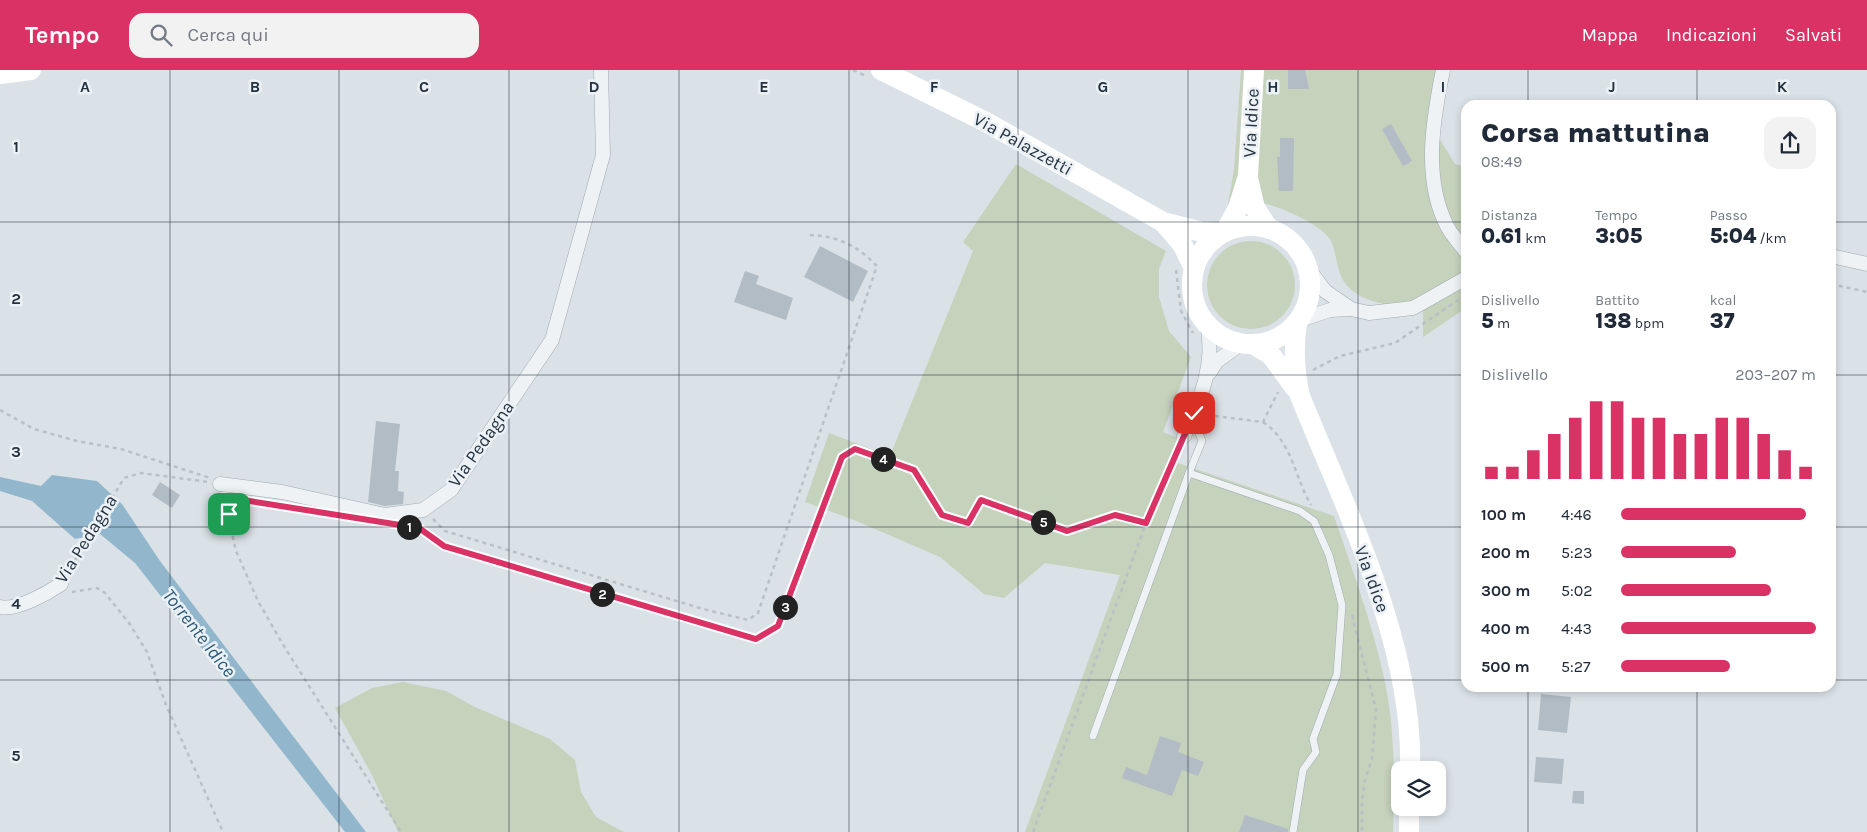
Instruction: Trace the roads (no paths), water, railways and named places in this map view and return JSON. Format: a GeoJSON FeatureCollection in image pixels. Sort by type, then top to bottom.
{"type":"FeatureCollection","features":[{"type":"Feature","properties":{"kind":"main road"},"geometry":{"type":"LineString","coordinates":[[0,74],[31,70]]}},
{"type":"Feature","properties":{"kind":"main road","name":"Via Idice"},"geometry":{"type":"LineString","coordinates":[[1254,70],[1248,176],[1250,195],[1255,208],[1269,229]]}},
{"type":"Feature","properties":{"kind":"main road","name":"Via Palazzetti"},"geometry":{"type":"LineString","coordinates":[[876,74],[986,122],[1163,222],[1202,232],[1224,232]]}},
{"type":"Feature","properties":{"kind":"main road","name":"Via Idice"},"geometry":{"type":"LineString","coordinates":[[1248,176],[1238,208],[1224,232],[1207,245],[1185,267],[1192,285],[1202,331],[1248,344],[1271,355],[1300,396]]}},
{"type":"Feature","properties":{"kind":"main road","name":"Via Palazzetti"},"geometry":{"type":"LineString","coordinates":[[1163,222],[1187,250],[1185,267]]}},
{"type":"Feature","properties":{"kind":"main road","name":"Via Idice"},"geometry":{"type":"LineString","coordinates":[[1224,232],[1251,225],[1269,229],[1286,236],[1301,251],[1310,271],[1310,297],[1298,322],[1293,348],[1294,372],[1300,396],[1386,614],[1406,700],[1409,761]]}},
{"type":"Feature","properties":{"kind":"main road"},"geometry":{"type":"LineString","coordinates":[[1248,344],[1282,336],[1298,322]]}},
{"type":"Feature","properties":{"kind":"main road"},"geometry":{"type":"LineString","coordinates":[[1409,816],[1409,832]]}},
{"type":"Feature","properties":{"kind":"street","name":"Via Pedagna"},"geometry":{"type":"LineString","coordinates":[[222,490],[282,492],[385,515],[423,510],[452,490],[552,340],[603,155],[601,70]]}},
{"type":"Feature","properties":{"kind":"street"},"geometry":{"type":"LineString","coordinates":[[1443,70],[1431,140],[1436,195],[1446,225],[1461,245]]}},
{"type":"Feature","properties":{"kind":"street"},"geometry":{"type":"LineString","coordinates":[[1836,257],[1867,264]]}},
{"type":"Feature","properties":{"kind":"street"},"geometry":{"type":"LineString","coordinates":[[1310,271],[1325,291],[1351,309]]}},
{"type":"Feature","properties":{"kind":"street"},"geometry":{"type":"LineString","coordinates":[[1298,322],[1330,310],[1351,309],[1369,313],[1413,308],[1461,281]]}},
{"type":"Feature","properties":{"kind":"street"},"geometry":{"type":"LineString","coordinates":[[1202,331],[1211,342],[1207,376]]}},
{"type":"Feature","properties":{"kind":"street"},"geometry":{"type":"LineString","coordinates":[[1189,424],[1207,376],[1217,361],[1248,344]]}},
{"type":"Feature","properties":{"kind":"street","name":"Via Pedagna"},"geometry":{"type":"LineString","coordinates":[[0,607],[5,608],[66,588]]}},
{"type":"Feature","properties":{"kind":"lane"},"geometry":{"type":"LineString","coordinates":[[1093,736],[1202,441],[1197,428],[1189,424]]}},
{"type":"Feature","properties":{"kind":"lane"},"geometry":{"type":"LineString","coordinates":[[1189,473],[1300,511],[1314,521],[1329,555],[1342,605],[1337,674],[1313,739],[1316,752],[1303,770],[1293,832]]}},
{"type":"Feature","properties":{"kind":"water","name":"Torrente Idice"},"geometry":{"type":"Polygon","coordinates":[[[52,475],[97,481],[122,504],[160,561],[366,832],[345,832],[135,563],[100,534],[75,539],[32,501],[0,491],[0,477],[41,486],[52,475]]]}}]}
